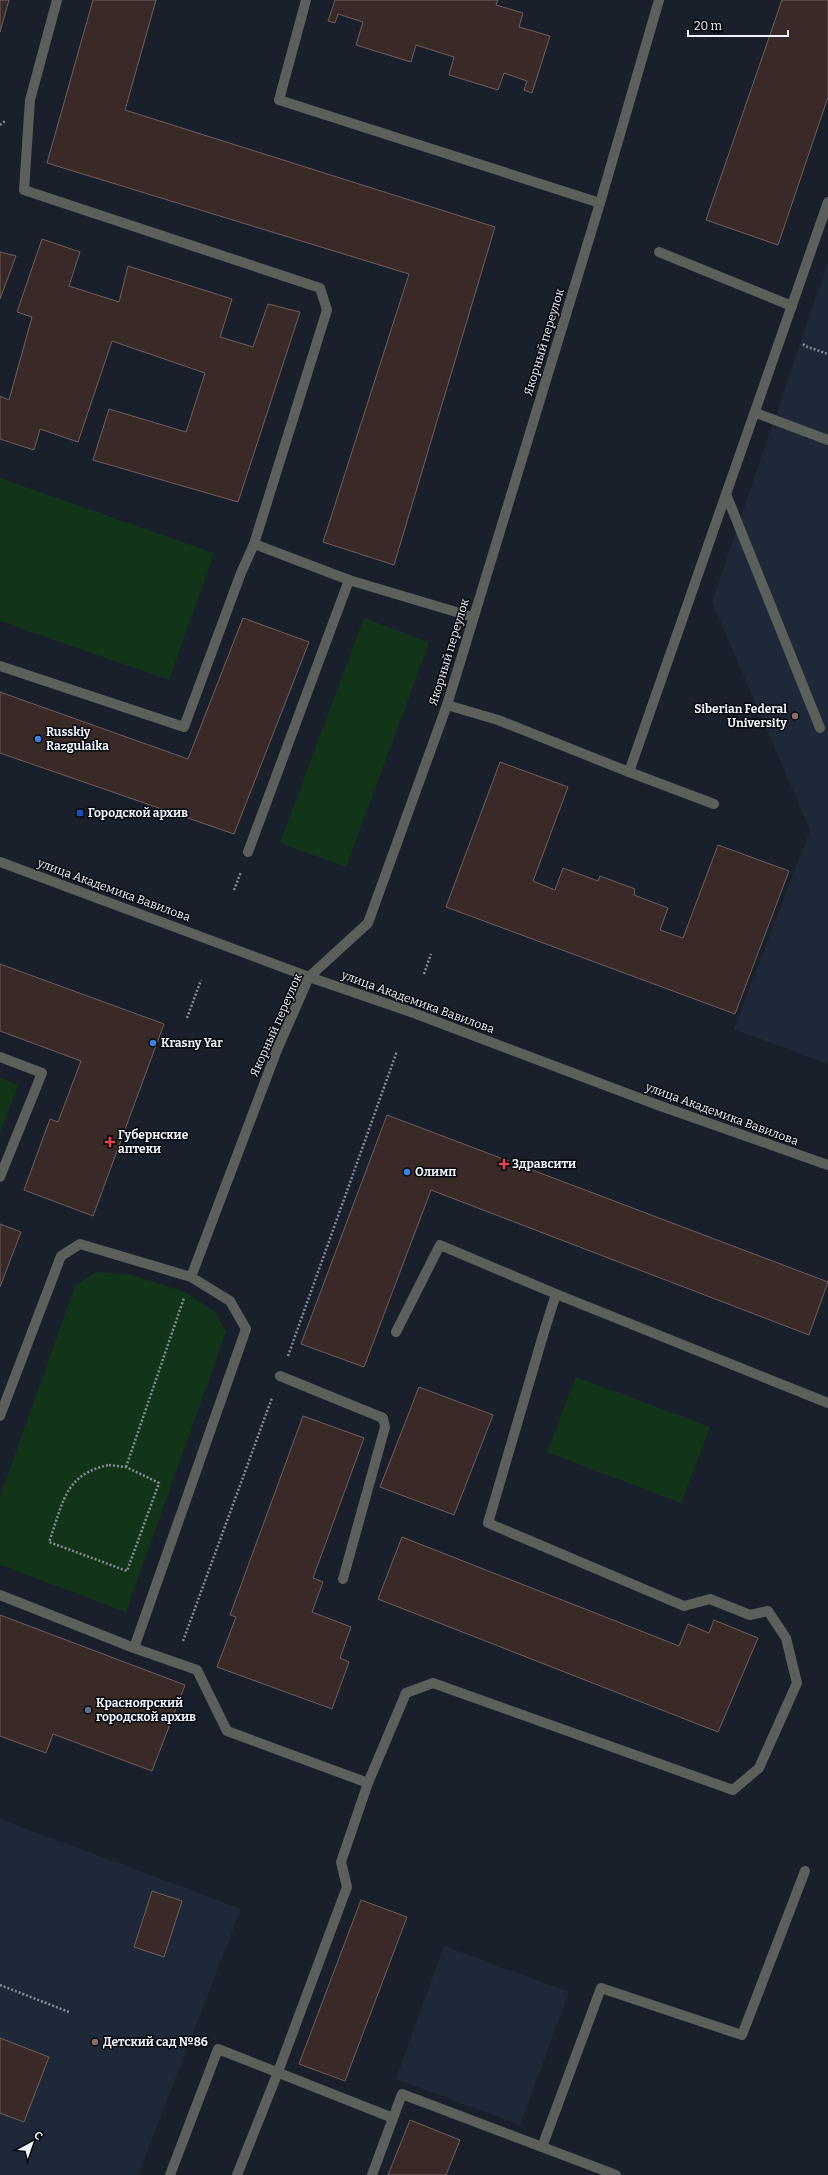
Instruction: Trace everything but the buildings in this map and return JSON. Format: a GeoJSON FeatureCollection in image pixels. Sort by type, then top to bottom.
{"type":"FeatureCollection","features":[{"type":"Feature","properties":{"kind":"street"},"geometry":{"type":"LineString","coordinates":[[0,666],[184,727],[241,573],[254,544],[327,310],[320,288],[24,190],[30,100],[57,0]]}},
{"type":"Feature","properties":{"kind":"street"},"geometry":{"type":"LineString","coordinates":[[306,0],[279,100],[600,203]]}},
{"type":"Feature","properties":{"kind":"street","name":"Якорный переулок"},"geometry":{"type":"LineString","coordinates":[[191,1277],[277,1050],[309,977],[368,923],[447,705],[600,203],[659,0]]}},
{"type":"Feature","properties":{"kind":"street"},"geometry":{"type":"LineString","coordinates":[[629,772],[726,494],[756,413],[828,202]]}},
{"type":"Feature","properties":{"kind":"street"},"geometry":{"type":"LineString","coordinates":[[659,252],[792,306]]}},
{"type":"Feature","properties":{"kind":"street"},"geometry":{"type":"LineString","coordinates":[[756,413],[828,440]]}},
{"type":"Feature","properties":{"kind":"street"},"geometry":{"type":"LineString","coordinates":[[726,494],[820,728]]}},
{"type":"Feature","properties":{"kind":"street"},"geometry":{"type":"LineString","coordinates":[[254,544],[349,580],[473,617]]}},
{"type":"Feature","properties":{"kind":"street"},"geometry":{"type":"LineString","coordinates":[[248,852],[349,580]]}},
{"type":"Feature","properties":{"kind":"street"},"geometry":{"type":"LineString","coordinates":[[447,705],[498,720],[714,804]]}},
{"type":"Feature","properties":{"kind":"street","name":"улица Академика Вавилова"},"geometry":{"type":"LineString","coordinates":[[0,862],[309,977],[411,1012],[655,1104],[828,1165]]}},
{"type":"Feature","properties":{"kind":"street"},"geometry":{"type":"LineString","coordinates":[[0,1057],[42,1073],[0,1177]]}},
{"type":"Feature","properties":{"kind":"street"},"geometry":{"type":"LineString","coordinates":[[0,1416],[62,1256],[80,1244],[191,1277],[230,1301],[246,1329],[134,1648]]}},
{"type":"Feature","properties":{"kind":"street"},"geometry":{"type":"LineString","coordinates":[[396,1332],[440,1245],[556,1294],[828,1404]]}},
{"type":"Feature","properties":{"kind":"street"},"geometry":{"type":"LineString","coordinates":[[237,2175],[278,2072],[347,1887],[341,1862],[368,1783],[406,1693],[433,1683],[732,1790],[759,1768],[797,1683],[786,1638],[768,1611],[750,1615],[710,1599],[684,1606],[488,1523],[556,1294]]}},
{"type":"Feature","properties":{"kind":"street"},"geometry":{"type":"LineString","coordinates":[[280,1376],[383,1418],[385,1427],[342,1579]]}},
{"type":"Feature","properties":{"kind":"street"},"geometry":{"type":"LineString","coordinates":[[0,1595],[134,1648],[197,1670],[227,1731],[368,1783]]}},
{"type":"Feature","properties":{"kind":"street"},"geometry":{"type":"LineString","coordinates":[[542,2147],[600,1988],[742,2036],[805,1871]]}},
{"type":"Feature","properties":{"kind":"street"},"geometry":{"type":"LineString","coordinates":[[170,2175],[218,2049],[393,2118]]}},
{"type":"Feature","properties":{"kind":"street"},"geometry":{"type":"LineString","coordinates":[[372,2175],[402,2094],[616,2175]]}},
{"type":"Feature","properties":{"kind":"path"},"geometry":{"type":"LineString","coordinates":[[424,974],[431,954]]}},
{"type":"Feature","properties":{"kind":"path"},"geometry":{"type":"LineString","coordinates":[[188,1018],[202,980]]}},
{"type":"Feature","properties":{"kind":"path"},"geometry":{"type":"LineString","coordinates":[[384,1090],[397,1051]]}},
{"type":"Feature","properties":{"kind":"path"},"geometry":{"type":"LineString","coordinates":[[126,1467],[191,1277]]}},
{"type":"Feature","properties":{"kind":"path"},"geometry":{"type":"LineString","coordinates":[[109,1465],[126,1467],[159,1483],[128,1570],[49,1542],[69,1488],[79,1476],[98,1467],[109,1465]]}},
{"type":"Feature","properties":{"kind":"path"},"geometry":{"type":"LineString","coordinates":[[0,1985],[69,2012]]}},
{"type":"Feature","properties":{"kind":"shaded area","name":"Siberian Federal University"},"geometry":{"type":"Polygon","coordinates":[[[828,262],[828,1064],[734,1029],[810,830],[712,602],[828,262]]]}},
{"type":"Feature","properties":{"kind":"shaded area","name":"Детский сад №86"},"geometry":{"type":"Polygon","coordinates":[[[0,1819],[241,1909],[138,2175],[0,2175],[0,1819]]]}},
{"type":"Feature","properties":{"kind":"shaded area"},"geometry":{"type":"Polygon","coordinates":[[[444,1946],[569,1992],[520,2125],[396,2079],[444,1946]]]}},
{"type":"Feature","properties":{"kind":"green space"},"geometry":{"type":"Polygon","coordinates":[[[0,478],[214,553],[169,680],[0,621],[0,478]]]}},
{"type":"Feature","properties":{"kind":"green space"},"geometry":{"type":"Polygon","coordinates":[[[364,618],[429,643],[346,867],[280,843],[364,618]]]}},
{"type":"Feature","properties":{"kind":"green space"},"geometry":{"type":"Polygon","coordinates":[[[0,1078],[18,1085],[0,1133],[0,1078]]]}},
{"type":"Feature","properties":{"kind":"green space"},"geometry":{"type":"Polygon","coordinates":[[[96,1272],[132,1275],[185,1292],[216,1313],[226,1332],[126,1612],[0,1565],[0,1497],[75,1286],[96,1272]]]}},
{"type":"Feature","properties":{"kind":"green space"},"geometry":{"type":"Polygon","coordinates":[[[576,1377],[710,1427],[681,1503],[547,1452],[576,1377]]]}},
{"type":"Feature","properties":{"kind":"place","name":"Siberian Federal University"},"geometry":{"type":"Point","coordinates":[795,716]}},
{"type":"Feature","properties":{"kind":"place","name":"Russkiy Razgulaika"},"geometry":{"type":"Point","coordinates":[38,739]}},
{"type":"Feature","properties":{"kind":"place","name":"Городской архив"},"geometry":{"type":"Point","coordinates":[80,813]}},
{"type":"Feature","properties":{"kind":"place","name":"Krasny Yar"},"geometry":{"type":"Point","coordinates":[153,1043]}},
{"type":"Feature","properties":{"kind":"place","name":"Губернские аптеки"},"geometry":{"type":"Point","coordinates":[110,1142]}},
{"type":"Feature","properties":{"kind":"place","name":"Здравсити"},"geometry":{"type":"Point","coordinates":[504,1164]}},
{"type":"Feature","properties":{"kind":"place","name":"Олимп"},"geometry":{"type":"Point","coordinates":[407,1172]}},
{"type":"Feature","properties":{"kind":"place","name":"Красноярский городской архив"},"geometry":{"type":"Point","coordinates":[88,1710]}},
{"type":"Feature","properties":{"kind":"place","name":"Детский сад №86"},"geometry":{"type":"Point","coordinates":[95,2042]}}]}
